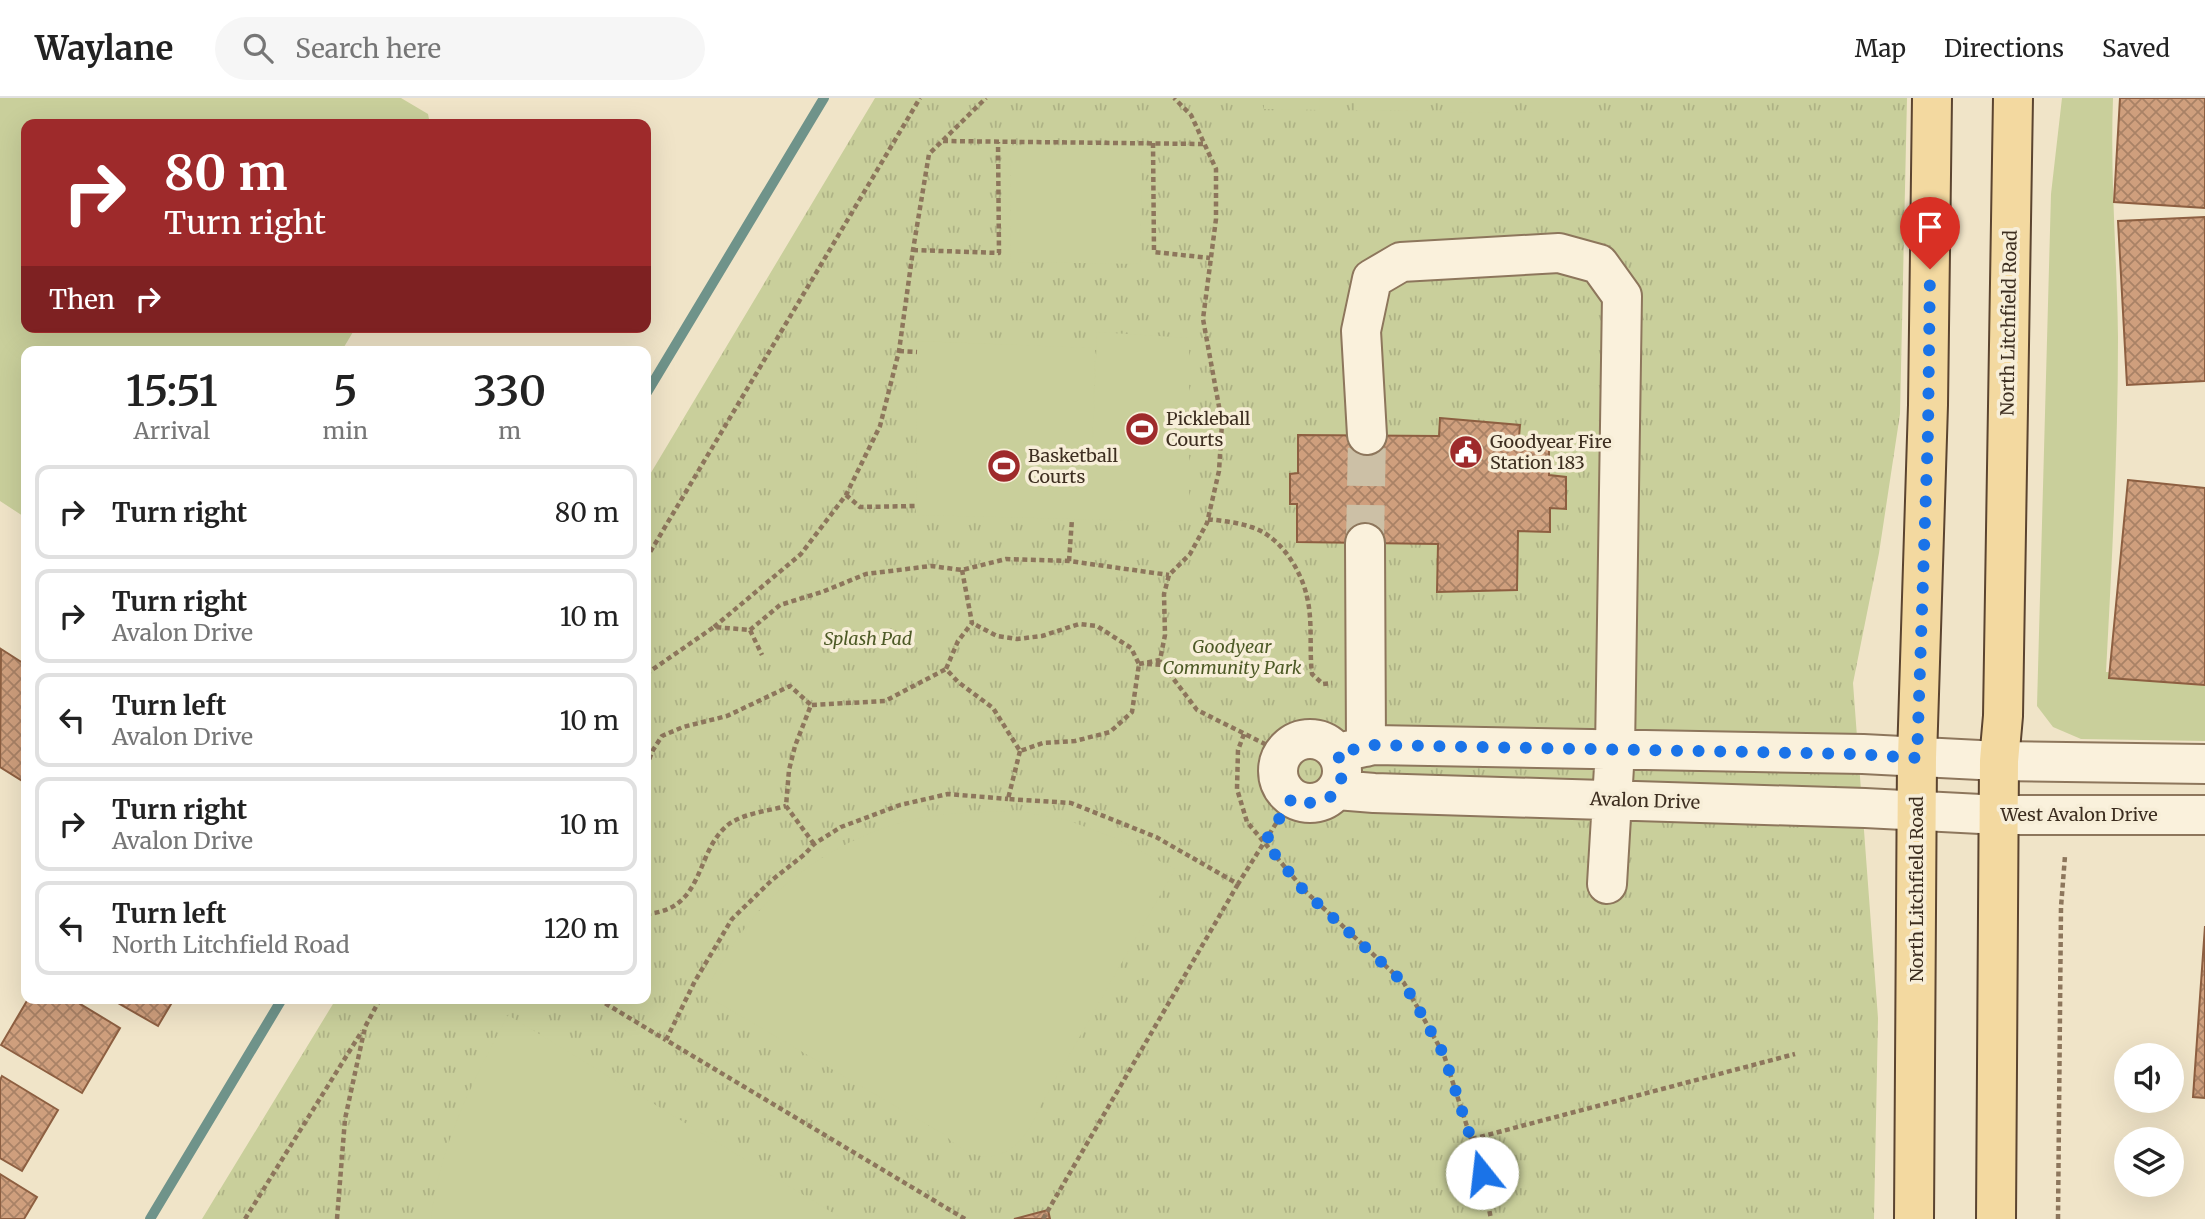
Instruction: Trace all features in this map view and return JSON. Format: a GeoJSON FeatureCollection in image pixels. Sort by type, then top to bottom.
{"type":"FeatureCollection","features":[{"type":"Feature","properties":{"kind":"main road","name":"North Litchfield Road"},"geometry":{"type":"LineString","coordinates":[[1914,1219],[1935,811],[1917,758],[1928,405],[1932,98]]}},
{"type":"Feature","properties":{"kind":"main road","name":"North Litchfield Road"},"geometry":{"type":"LineString","coordinates":[[1996,1219],[1999,761],[2003,703],[2013,98]]}},
{"type":"Feature","properties":{"kind":"street"},"geometry":{"type":"LineString","coordinates":[[1367,435],[1362,331],[1371,279],[1401,262],[1559,253],[1599,264],[1622,296],[1615,750],[1607,884]]}},
{"type":"Feature","properties":{"kind":"street"},"geometry":{"type":"LineString","coordinates":[[1347,763],[1365,682],[1365,543]]}},
{"type":"Feature","properties":{"kind":"street","name":"Avalon Drive"},"geometry":{"type":"LineString","coordinates":[[1283,753],[1300,740],[1310,739],[1330,745],[1374,793],[1935,811]]}},
{"type":"Feature","properties":{"kind":"street","name":"Avalon Drive"},"geometry":{"type":"LineString","coordinates":[[1292,798],[1300,802],[1317,803],[1332,796],[1347,763],[1374,745],[1856,754],[1999,761]]}},
{"type":"Feature","properties":{"kind":"street"},"geometry":{"type":"LineString","coordinates":[[1283,753],[1279,762],[1280,782],[1292,798]]}},
{"type":"Feature","properties":{"kind":"street"},"geometry":{"type":"LineString","coordinates":[[1999,761],[2205,764]]}},
{"type":"Feature","properties":{"kind":"street","name":"West Avalon Drive"},"geometry":{"type":"LineString","coordinates":[[1935,811],[2000,815],[2205,815]]}},
{"type":"Feature","properties":{"kind":"path"},"geometry":{"type":"LineString","coordinates":[[651,551],[920,98]]}},
{"type":"Feature","properties":{"kind":"path"},"geometry":{"type":"LineString","coordinates":[[651,671],[714,627],[801,554],[846,495],[880,426],[899,351],[912,250],[929,154],[986,98]]}},
{"type":"Feature","properties":{"kind":"path"},"geometry":{"type":"LineString","coordinates":[[1139,664],[1160,660],[1165,635],[1164,594],[1169,575],[1190,554],[1208,519],[1219,471],[1222,423],[1203,319],[1216,219],[1216,169],[1191,115],[1174,98]]}},
{"type":"Feature","properties":{"kind":"path"},"geometry":{"type":"LineString","coordinates":[[943,141],[1205,144]]}},
{"type":"Feature","properties":{"kind":"path"},"geometry":{"type":"LineString","coordinates":[[912,250],[999,253],[998,141]]}},
{"type":"Feature","properties":{"kind":"path"},"geometry":{"type":"LineString","coordinates":[[1153,143],[1154,251],[1209,258]]}},
{"type":"Feature","properties":{"kind":"path"},"geometry":{"type":"LineString","coordinates":[[899,351],[917,352]]}},
{"type":"Feature","properties":{"kind":"path"},"geometry":{"type":"LineString","coordinates":[[846,495],[860,507],[916,506]]}},
{"type":"Feature","properties":{"kind":"path"},"geometry":{"type":"LineString","coordinates":[[1069,561],[1072,519]]}},
{"type":"Feature","properties":{"kind":"path"},"geometry":{"type":"LineString","coordinates":[[1208,519],[1254,527],[1271,537],[1298,570],[1307,597],[1312,674],[1323,684],[1365,682]]}},
{"type":"Feature","properties":{"kind":"path"},"geometry":{"type":"LineString","coordinates":[[714,627],[750,630],[780,605],[866,574],[932,566],[962,570],[1006,559],[1069,561],[1169,575]]}},
{"type":"Feature","properties":{"kind":"path"},"geometry":{"type":"LineString","coordinates":[[651,757],[662,736],[683,727],[727,716],[790,685],[811,705],[885,701],[946,669],[958,641],[972,623],[962,570]]}},
{"type":"Feature","properties":{"kind":"path"},"geometry":{"type":"LineString","coordinates":[[972,623],[998,636],[1017,639],[1042,636],[1079,624],[1097,626],[1131,648],[1139,664],[1132,712],[1110,732],[1075,741],[1043,743],[1020,751]]}},
{"type":"Feature","properties":{"kind":"path"},"geometry":{"type":"LineString","coordinates":[[750,630],[762,655]]}},
{"type":"Feature","properties":{"kind":"path"},"geometry":{"type":"LineString","coordinates":[[1139,664],[1163,665],[1197,710],[1283,753]]}},
{"type":"Feature","properties":{"kind":"path"},"geometry":{"type":"LineString","coordinates":[[946,669],[958,682],[993,708],[1020,751],[1008,799]]}},
{"type":"Feature","properties":{"kind":"path"},"geometry":{"type":"LineString","coordinates":[[811,705],[789,770],[786,806],[814,844]]}},
{"type":"Feature","properties":{"kind":"path"},"geometry":{"type":"LineString","coordinates":[[1244,734],[1238,750],[1237,789],[1247,822],[1304,891],[1404,983],[1444,1055],[1482,1173],[1491,1219]]}},
{"type":"Feature","properties":{"kind":"path"},"geometry":{"type":"LineString","coordinates":[[666,1040],[695,981],[732,919],[814,844],[841,827],[900,805],[948,794],[1071,803],[1156,837],[1238,884]]}},
{"type":"Feature","properties":{"kind":"path"},"geometry":{"type":"LineString","coordinates":[[1043,1219],[1238,884],[1292,798]]}},
{"type":"Feature","properties":{"kind":"path"},"geometry":{"type":"LineString","coordinates":[[651,913],[663,912],[689,893],[717,838],[727,825],[739,818],[786,806]]}},
{"type":"Feature","properties":{"kind":"path"},"geometry":{"type":"LineString","coordinates":[[2058,1219],[2061,907],[2065,856]]}},
{"type":"Feature","properties":{"kind":"path"},"geometry":{"type":"LineString","coordinates":[[245,1219],[377,1004]]}},
{"type":"Feature","properties":{"kind":"path"},"geometry":{"type":"LineString","coordinates":[[606,1004],[965,1219]]}},
{"type":"Feature","properties":{"kind":"path"},"geometry":{"type":"LineString","coordinates":[[337,1219],[345,1119],[365,1027]]}},
{"type":"Feature","properties":{"kind":"path"},"geometry":{"type":"LineString","coordinates":[[1472,1139],[1795,1054]]}},
{"type":"Feature","properties":{"kind":"green space"},"geometry":{"type":"Polygon","coordinates":[[[0,98],[401,98],[428,114],[429,119],[21,119],[21,333],[352,333],[345,346],[21,346],[21,515],[0,501],[0,98]]]}},
{"type":"Feature","properties":{"kind":"green space","name":"Goodyear Community Park"},"geometry":{"type":"Polygon","coordinates":[[[875,98],[1907,98],[1900,414],[1879,553],[1853,683],[1878,1018],[1874,1219],[202,1219],[333,1004],[651,1004],[651,473],[875,98]]]}},
{"type":"Feature","properties":{"kind":"green space"},"geometry":{"type":"Polygon","coordinates":[[[1264,98],[1320,98],[1319,110],[1264,109],[1264,98]]]}},
{"type":"Feature","properties":{"kind":"green space"},"geometry":{"type":"Polygon","coordinates":[[[1356,98],[1411,98],[1411,111],[1355,110],[1356,98]]]}},
{"type":"Feature","properties":{"kind":"green space"},"geometry":{"type":"Polygon","coordinates":[[[1447,98],[1502,98],[1502,113],[1447,112],[1447,98]]]}},
{"type":"Feature","properties":{"kind":"green space"},"geometry":{"type":"Polygon","coordinates":[[[1538,98],[1594,98],[1594,113],[1538,113],[1538,98]]]}},
{"type":"Feature","properties":{"kind":"green space"},"geometry":{"type":"Polygon","coordinates":[[[2062,98],[2113,98],[2118,379],[2106,672],[2205,675],[2205,741],[2081,739],[2053,727],[2037,706],[2051,194],[2062,98]]]}},
{"type":"Feature","properties":{"kind":"green space"},"geometry":{"type":"Polygon","coordinates":[[[1011,147],[1142,148],[1140,264],[1010,262],[1011,147]]]}},
{"type":"Feature","properties":{"kind":"green space","name":"Basketball Courts"},"geometry":{"type":"Polygon","coordinates":[[[1097,332],[1189,338],[1189,522],[916,515],[917,341],[1095,348],[1092,465],[1097,332]]]}},
{"type":"Feature","properties":{"kind":"green space"},"geometry":{"type":"Polygon","coordinates":[[[1018,811],[1067,820],[1117,839],[1175,869],[1031,1126],[1011,1148],[986,1156],[973,1154],[959,1147],[945,1135],[703,994],[753,918],[786,885],[824,857],[866,835],[911,820],[951,814],[1018,811]]]}},
{"type":"Feature","properties":{"kind":"green space"},"geometry":{"type":"Polygon","coordinates":[[[508,1015],[843,1219],[431,1219],[435,1191],[450,1139],[482,1064],[508,1015]]]}},
{"type":"Feature","properties":{"kind":"building"},"geometry":{"type":"Polygon","coordinates":[[[2120,98],[2205,98],[2205,208],[2114,202],[2120,98]]]}},
{"type":"Feature","properties":{"kind":"building"},"geometry":{"type":"Polygon","coordinates":[[[2205,217],[2205,381],[2127,385],[2118,221],[2205,217]]]}},
{"type":"Feature","properties":{"kind":"building","name":"Goodyear Fire Station 183"},"geometry":{"type":"Polygon","coordinates":[[[1440,418],[1520,425],[1519,437],[1549,439],[1549,475],[1566,477],[1566,509],[1550,508],[1550,532],[1518,531],[1517,590],[1437,592],[1438,544],[1297,542],[1297,504],[1290,504],[1290,474],[1298,473],[1298,435],[1439,436],[1440,418]]]}},
{"type":"Feature","properties":{"kind":"building"},"geometry":{"type":"Polygon","coordinates":[[[2128,480],[2205,488],[2205,685],[2109,678],[2128,480]]]}},
{"type":"Feature","properties":{"kind":"building"},"geometry":{"type":"Polygon","coordinates":[[[1,649],[21,662],[21,780],[0,767],[1,649]]]}},
{"type":"Feature","properties":{"kind":"building"},"geometry":{"type":"Polygon","coordinates":[[[2205,926],[2205,1098],[2193,1097],[2205,926]]]}},
{"type":"Feature","properties":{"kind":"building"},"geometry":{"type":"Polygon","coordinates":[[[25,1004],[80,1004],[120,1028],[82,1093],[1,1045],[25,1004]]]}},
{"type":"Feature","properties":{"kind":"building"},"geometry":{"type":"Polygon","coordinates":[[[120,1004],[171,1004],[158,1026],[120,1004]]]}},
{"type":"Feature","properties":{"kind":"building"},"geometry":{"type":"Polygon","coordinates":[[[2,1076],[58,1110],[22,1171],[0,1158],[2,1076]]]}},
{"type":"Feature","properties":{"kind":"building"},"geometry":{"type":"Polygon","coordinates":[[[0,1174],[37,1197],[24,1219],[0,1219],[0,1174]]]}},
{"type":"Feature","properties":{"kind":"building"},"geometry":{"type":"Polygon","coordinates":[[[1048,1210],[1050,1219],[1014,1219],[1048,1210]]]}},
{"type":"Feature","properties":{"kind":"waterway"},"geometry":{"type":"LineString","coordinates":[[651,386],[824,98]]}},
{"type":"Feature","properties":{"kind":"waterway"},"geometry":{"type":"LineString","coordinates":[[150,1219],[279,1004]]}},
{"type":"Feature","properties":{"kind":"tunnel"},"geometry":{"type":"LineString","coordinates":[[1365,543],[1367,435]]}},
{"type":"Feature","properties":{"kind":"place","name":"Pickleball Courts"},"geometry":{"type":"Point","coordinates":[1142,429]}},
{"type":"Feature","properties":{"kind":"place","name":"Goodyear Fire Station 183"},"geometry":{"type":"Point","coordinates":[1466,452]}},
{"type":"Feature","properties":{"kind":"place","name":"Basketball Courts"},"geometry":{"type":"Point","coordinates":[1004,466]}},
{"type":"Feature","properties":{"kind":"route"},"geometry":{"type":"LineString","coordinates":[[1482,1173],[1444,1055],[1404,983],[1304,891],[1265,842],[1292,798],[1300,802],[1317,803],[1332,796],[1337,790],[1343,771],[1337,753],[1374,745],[1856,754],[1917,758],[1928,432],[1930,269]]}},
{"type":"Feature","properties":{"kind":"park label","name":"Splash Pad"},"geometry":{"type":"Point","coordinates":[868,639]}}]}
